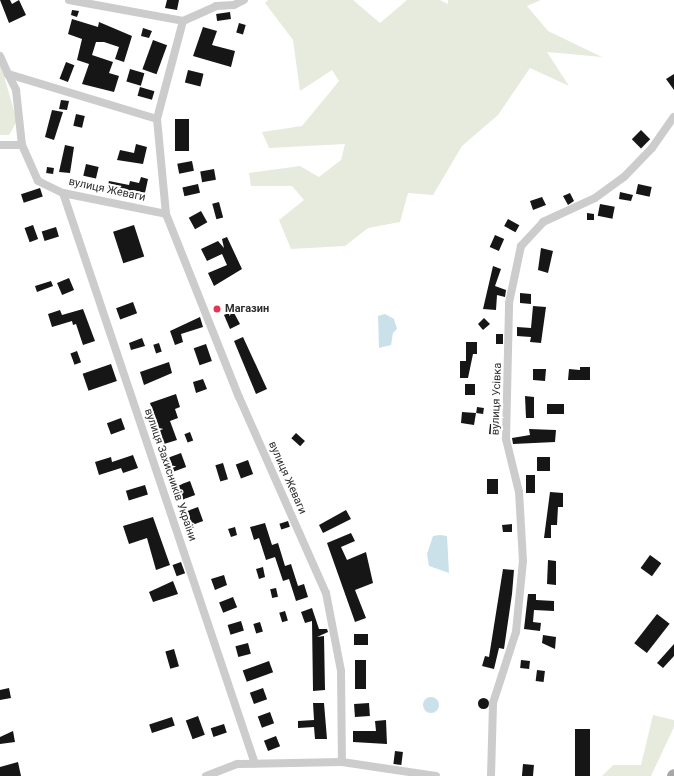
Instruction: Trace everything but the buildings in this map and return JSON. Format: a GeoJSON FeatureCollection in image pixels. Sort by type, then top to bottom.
{"type":"FeatureCollection","features":[{"type":"Feature","properties":{"kind":"street"},"geometry":{"type":"LineString","coordinates":[[69,0],[183,20],[216,6],[224,0]]}},
{"type":"Feature","properties":{"kind":"street"},"geometry":{"type":"LineString","coordinates":[[216,6],[234,5],[244,0]]}},
{"type":"Feature","properties":{"kind":"street","name":"вулиця Жеваги"},"geometry":{"type":"LineString","coordinates":[[183,20],[156,119],[166,214],[239,397],[326,593],[341,671],[342,762]]}},
{"type":"Feature","properties":{"kind":"street","name":"вулиця Жеваги"},"geometry":{"type":"LineString","coordinates":[[0,56],[16,90],[22,145],[38,181],[63,193],[166,214]]}},
{"type":"Feature","properties":{"kind":"street"},"geometry":{"type":"LineString","coordinates":[[8,74],[156,119]]}},
{"type":"Feature","properties":{"kind":"street","name":"вулиця Усівка"},"geometry":{"type":"LineString","coordinates":[[491,776],[493,703],[516,632],[523,561],[519,492],[506,440],[509,302],[521,246],[543,222],[595,198],[624,177],[652,148],[674,117]]}},
{"type":"Feature","properties":{"kind":"street"},"geometry":{"type":"LineString","coordinates":[[0,145],[22,145]]}},
{"type":"Feature","properties":{"kind":"street","name":"вулиця Захисників України"},"geometry":{"type":"LineString","coordinates":[[63,193],[255,764]]}},
{"type":"Feature","properties":{"kind":"street"},"geometry":{"type":"LineString","coordinates":[[206,776],[238,764],[342,762],[436,776]]}},
{"type":"Feature","properties":{"kind":"shaded area"},"geometry":{"type":"Polygon","coordinates":[[[268,0],[353,0],[380,23],[407,0],[440,0],[448,4],[448,0],[541,0],[527,6],[548,31],[602,57],[547,52],[569,86],[530,68],[498,115],[462,146],[433,195],[408,193],[400,222],[368,228],[345,246],[291,249],[279,220],[304,200],[292,186],[251,186],[249,173],[300,166],[319,177],[341,160],[345,144],[269,148],[262,132],[302,126],[339,81],[332,70],[300,91],[293,40],[265,3],[268,0]]]}},
{"type":"Feature","properties":{"kind":"shaded area"},"geometry":{"type":"Polygon","coordinates":[[[0,62],[17,121],[9,135],[0,135],[0,62]]]}},
{"type":"Feature","properties":{"kind":"shaded area"},"geometry":{"type":"Polygon","coordinates":[[[653,715],[674,720],[674,727],[651,776],[602,776],[613,765],[641,765],[653,715]]]}},
{"type":"Feature","properties":{"kind":"water"},"geometry":{"type":"Polygon","coordinates":[[[385,314],[394,319],[397,329],[393,333],[391,345],[379,348],[378,316],[385,314]]]}},
{"type":"Feature","properties":{"kind":"water"},"geometry":{"type":"Polygon","coordinates":[[[433,536],[447,536],[449,573],[429,566],[427,554],[433,536]]]}},
{"type":"Feature","properties":{"kind":"water"},"geometry":{"type":"Polygon","coordinates":[[[428,697],[434,697],[439,702],[437,711],[434,713],[428,713],[423,708],[423,702],[428,697]]]}},
{"type":"Feature","properties":{"kind":"place","name":"Магазин"},"geometry":{"type":"Point","coordinates":[217,309]}}]}
